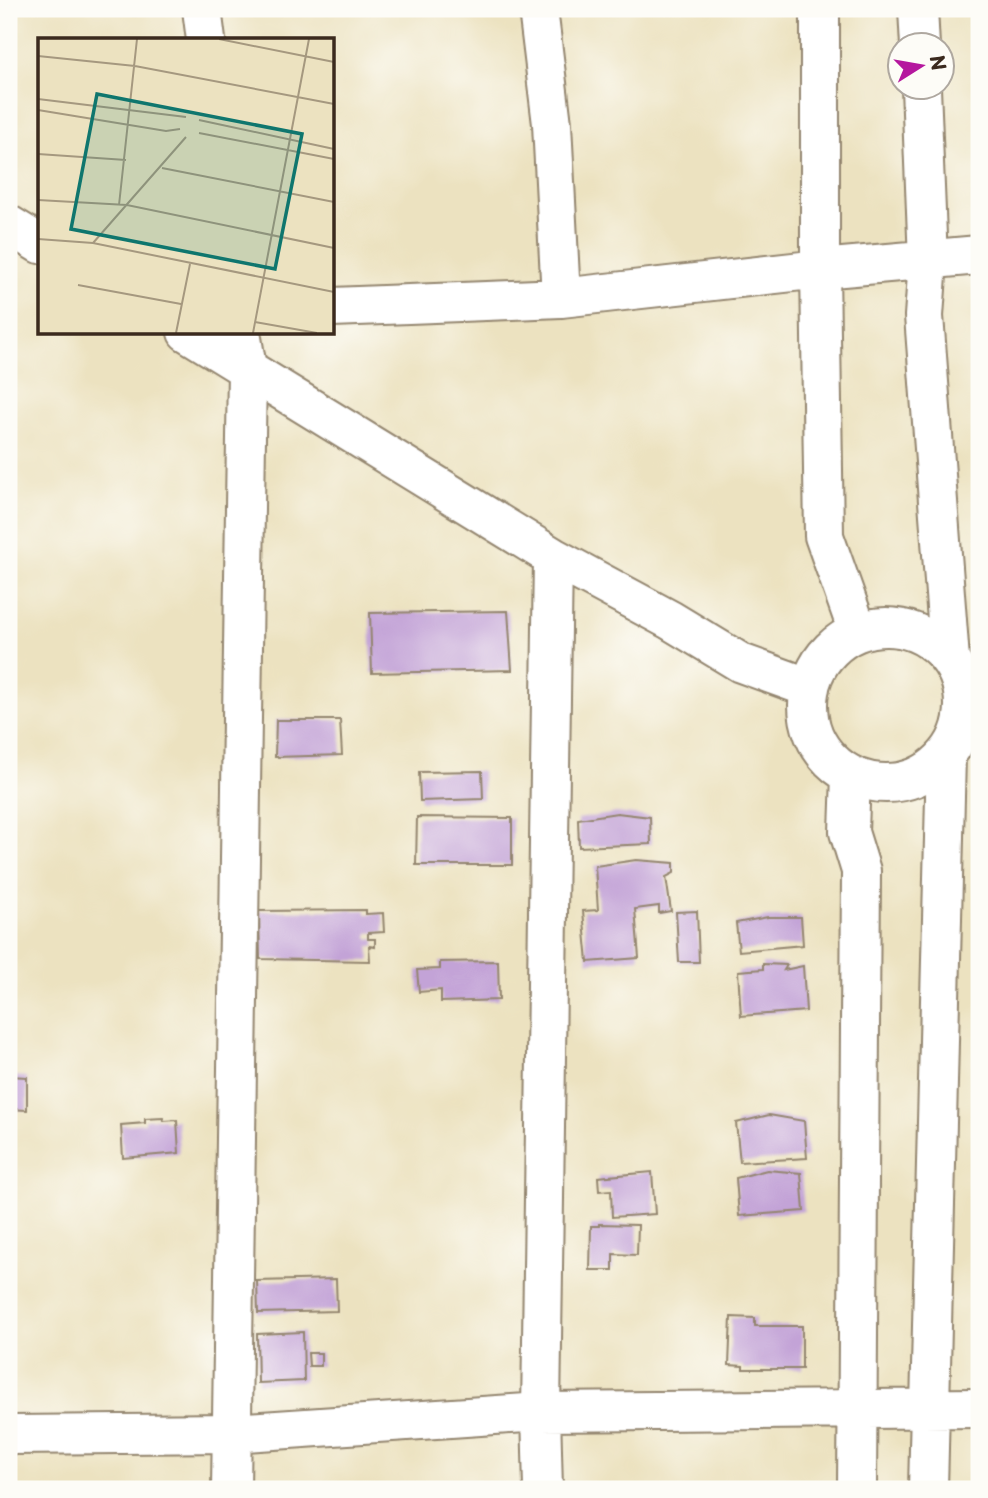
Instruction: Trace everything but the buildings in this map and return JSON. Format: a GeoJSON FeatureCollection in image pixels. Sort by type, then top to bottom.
{"type":"FeatureCollection","features":[{"type":"Feature","properties":{"kind":"street"},"geometry":{"type":"LineString","coordinates":[[202,9],[206,38]]}},
{"type":"Feature","properties":{"kind":"street"},"geometry":{"type":"LineString","coordinates":[[538,9],[552,124],[561,298]]}},
{"type":"Feature","properties":{"kind":"street"},"geometry":{"type":"LineString","coordinates":[[820,9],[824,536],[858,632]]}},
{"type":"Feature","properties":{"kind":"street"},"geometry":{"type":"LineString","coordinates":[[918,9],[919,32]]}},
{"type":"Feature","properties":{"kind":"street"},"geometry":{"type":"LineString","coordinates":[[922,102],[928,261],[924,316],[950,660]]}},
{"type":"Feature","properties":{"kind":"street"},"geometry":{"type":"LineString","coordinates":[[9,225],[38,243]]}},
{"type":"Feature","properties":{"kind":"street"},"geometry":{"type":"LineString","coordinates":[[334,307],[561,298],[820,269],[979,255]]}},
{"type":"Feature","properties":{"kind":"street"},"geometry":{"type":"LineString","coordinates":[[193,334],[244,350],[554,557],[670,620],[741,663],[810,688]]}},
{"type":"Feature","properties":{"kind":"street"},"geometry":{"type":"LineString","coordinates":[[231,1489],[244,350]]}},
{"type":"Feature","properties":{"kind":"street"},"geometry":{"type":"LineString","coordinates":[[543,1489],[541,1412],[554,557]]}},
{"type":"Feature","properties":{"kind":"street"},"geometry":{"type":"LineString","coordinates":[[884,627],[909,630],[932,641],[950,660],[961,683],[964,709],[958,734],[946,756],[926,773],[902,782],[876,782],[851,775],[830,760],[816,738],[808,714],[810,688],[819,664],[836,645],[858,632],[884,627]]}},
{"type":"Feature","properties":{"kind":"street"},"geometry":{"type":"LineString","coordinates":[[928,1489],[946,756]]}},
{"type":"Feature","properties":{"kind":"street"},"geometry":{"type":"LineString","coordinates":[[851,775],[849,832],[861,871],[857,1489]]}},
{"type":"Feature","properties":{"kind":"street"},"geometry":{"type":"LineString","coordinates":[[9,1435],[232,1433],[541,1412],[979,1408]]}}]}
